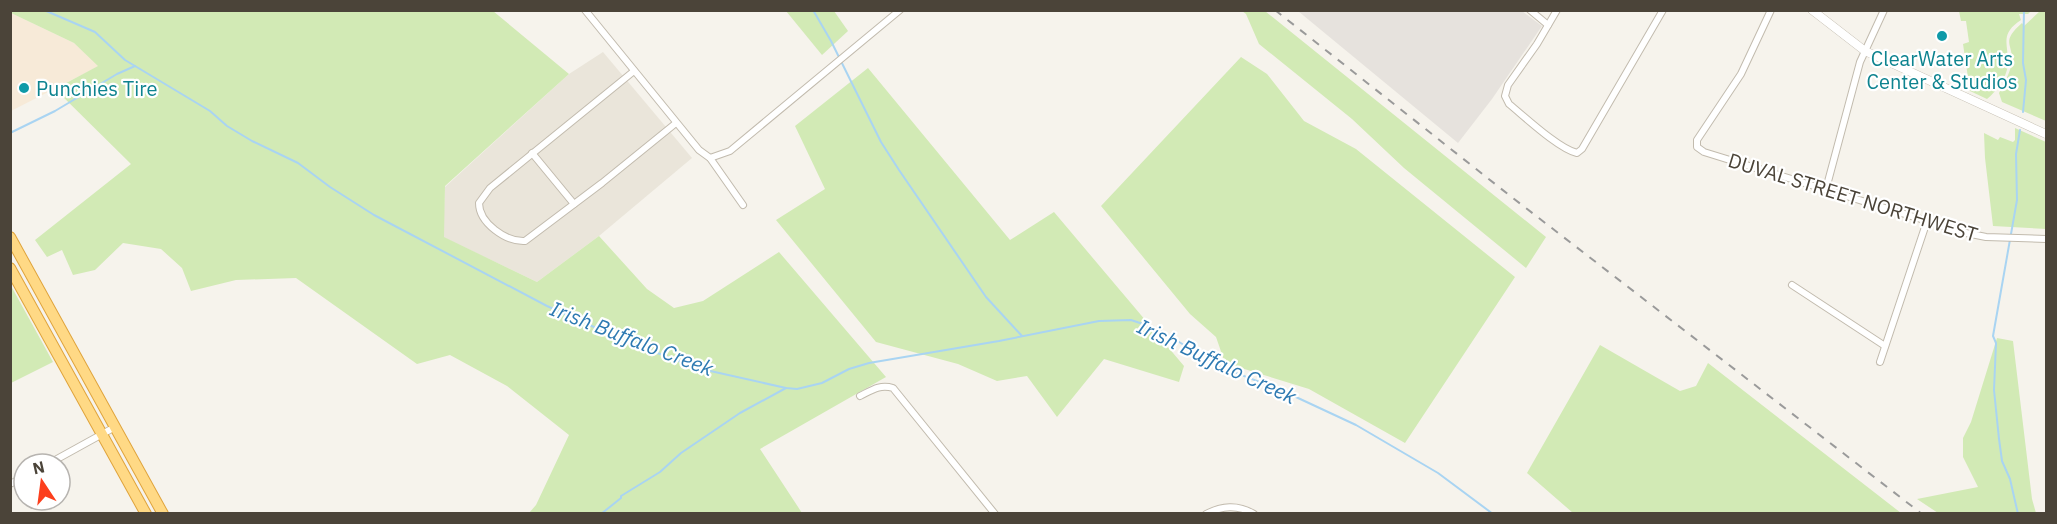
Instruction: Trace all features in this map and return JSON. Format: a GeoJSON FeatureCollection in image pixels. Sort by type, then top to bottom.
{"type":"FeatureCollection","features":[{"type":"Feature","properties":{"kind":"highway"},"geometry":{"type":"LineString","coordinates":[[10,237],[163,513]]}},
{"type":"Feature","properties":{"kind":"highway"},"geometry":{"type":"LineString","coordinates":[[10,268],[146,513]]}},
{"type":"Feature","properties":{"kind":"street"},"geometry":{"type":"LineString","coordinates":[[585,10],[676,123],[699,150],[710,158],[743,205]]}},
{"type":"Feature","properties":{"kind":"street"},"geometry":{"type":"LineString","coordinates":[[710,158],[730,151],[900,10]]}},
{"type":"Feature","properties":{"kind":"street"},"geometry":{"type":"LineString","coordinates":[[1530,10],[1548,25]]}},
{"type":"Feature","properties":{"kind":"street"},"geometry":{"type":"LineString","coordinates":[[1557,10],[1508,85],[1504,96],[1509,104],[1571,151],[1577,153],[1590,136],[1663,10]]}},
{"type":"Feature","properties":{"kind":"street","name":"DUVAL STREET NORTHWEST"},"geometry":{"type":"LineString","coordinates":[[1771,10],[1741,74],[1697,140],[1697,147],[1704,152],[1966,233],[1986,237],[2046,239]]}},
{"type":"Feature","properties":{"kind":"street"},"geometry":{"type":"LineString","coordinates":[[1812,10],[1865,51],[2046,134]]}},
{"type":"Feature","properties":{"kind":"street"},"geometry":{"type":"LineString","coordinates":[[1826,189],[1860,62],[1884,10]]}},
{"type":"Feature","properties":{"kind":"street"},"geometry":{"type":"LineString","coordinates":[[634,71],[485,192],[479,203],[482,216],[506,236],[518,242],[525,241],[676,123]]}},
{"type":"Feature","properties":{"kind":"street"},"geometry":{"type":"LineString","coordinates":[[532,153],[574,204]]}},
{"type":"Feature","properties":{"kind":"street"},"geometry":{"type":"LineString","coordinates":[[1880,362],[1927,221]]}},
{"type":"Feature","properties":{"kind":"street"},"geometry":{"type":"LineString","coordinates":[[1792,285],[1885,346]]}},
{"type":"Feature","properties":{"kind":"street"},"geometry":{"type":"LineString","coordinates":[[860,396],[885,385],[893,388],[995,513]]}},
{"type":"Feature","properties":{"kind":"street"},"geometry":{"type":"LineString","coordinates":[[70,452],[116,427]]}},
{"type":"Feature","properties":{"kind":"street"},"geometry":{"type":"LineString","coordinates":[[1206,513],[1227,506],[1254,513]]}},
{"type":"Feature","properties":{"kind":"shaded area"},"geometry":{"type":"Polygon","coordinates":[[[1298,11],[1522,11],[1542,26],[1492,99],[1458,143],[1298,11]]]}},
{"type":"Feature","properties":{"kind":"shaded area"},"geometry":{"type":"Polygon","coordinates":[[[11,13],[74,43],[99,66],[11,111],[11,13]]]}},
{"type":"Feature","properties":{"kind":"shaded area"},"geometry":{"type":"Polygon","coordinates":[[[603,52],[692,158],[599,236],[537,282],[443,237],[445,187],[569,74],[603,52]]]}},
{"type":"Feature","properties":{"kind":"green space"},"geometry":{"type":"Polygon","coordinates":[[[11,10],[493,11],[569,74],[445,186],[444,237],[537,282],[599,236],[647,289],[674,308],[703,301],[779,252],[886,377],[760,449],[802,513],[529,513],[536,505],[569,435],[507,386],[450,355],[417,364],[296,278],[236,280],[191,291],[182,268],[161,249],[123,243],[95,270],[73,275],[62,250],[47,257],[35,240],[131,164],[55,89],[98,66],[74,43],[11,13],[11,10]]]}},
{"type":"Feature","properties":{"kind":"green space"},"geometry":{"type":"Polygon","coordinates":[[[786,11],[834,11],[848,31],[822,55],[786,11]]]}},
{"type":"Feature","properties":{"kind":"green space"},"geometry":{"type":"Polygon","coordinates":[[[1242,11],[1265,11],[1546,237],[1526,268],[1404,168],[1352,119],[1259,44],[1246,14],[1242,11]]]}},
{"type":"Feature","properties":{"kind":"green space"},"geometry":{"type":"Polygon","coordinates":[[[1959,11],[2031,11],[2028,14],[2019,14],[2021,20],[2008,34],[2006,73],[1998,87],[1987,99],[1970,91],[1963,44],[1969,42],[1966,21],[1961,21],[1959,11]]]}},
{"type":"Feature","properties":{"kind":"green space"},"geometry":{"type":"Polygon","coordinates":[[[2040,11],[2046,11],[2046,121],[2002,102],[1999,93],[2011,66],[2009,40],[2011,35],[2022,23],[2024,26],[2040,11]]]}},
{"type":"Feature","properties":{"kind":"green space"},"geometry":{"type":"Polygon","coordinates":[[[1241,57],[1267,74],[1304,121],[1356,149],[1515,277],[1405,443],[1309,389],[1225,363],[1216,337],[1190,314],[1101,206],[1241,57]]]}},
{"type":"Feature","properties":{"kind":"green space"},"geometry":{"type":"Polygon","coordinates":[[[868,68],[1010,240],[1054,212],[1184,366],[1179,382],[1104,359],[1057,417],[1027,376],[997,381],[958,364],[876,342],[776,220],[825,189],[795,126],[868,68]]]}},
{"type":"Feature","properties":{"kind":"green space"},"geometry":{"type":"Polygon","coordinates":[[[2015,128],[2046,142],[2046,229],[1993,226],[1984,133],[1998,140],[2000,137],[2013,142],[2015,128]]]}},
{"type":"Feature","properties":{"kind":"green space"},"geometry":{"type":"Polygon","coordinates":[[[10,284],[53,362],[11,383],[10,383],[10,284]]]}},
{"type":"Feature","properties":{"kind":"green space"},"geometry":{"type":"Polygon","coordinates":[[[1997,338],[2013,341],[2032,499],[2036,513],[1938,513],[1917,499],[1978,487],[1963,457],[1963,438],[1971,422],[1997,338]]]}},
{"type":"Feature","properties":{"kind":"green space"},"geometry":{"type":"Polygon","coordinates":[[[1600,345],[1680,391],[1696,386],[1708,363],[1901,513],[1573,513],[1527,473],[1600,345]]]}},
{"type":"Feature","properties":{"kind":"waterway","name":"Irish Buffalo Creek"},"geometry":{"type":"LineString","coordinates":[[44,10],[95,32],[125,60],[210,111],[227,126],[252,141],[298,163],[374,215],[547,306],[623,340],[697,368],[797,389],[822,383],[849,369],[869,363],[1099,321],[1131,320],[1158,329],[1218,366],[1283,391],[1356,425],[1438,473],[1493,514]]}},
{"type":"Feature","properties":{"kind":"waterway"},"geometry":{"type":"LineString","coordinates":[[813,10],[831,41],[881,142],[986,297],[1022,336]]}},
{"type":"Feature","properties":{"kind":"waterway"},"geometry":{"type":"LineString","coordinates":[[2023,112],[2026,80],[2023,63],[2024,10]]}},
{"type":"Feature","properties":{"kind":"waterway"},"geometry":{"type":"LineString","coordinates":[[10,133],[55,111],[117,74],[135,66]]}},
{"type":"Feature","properties":{"kind":"waterway"},"geometry":{"type":"LineString","coordinates":[[2018,514],[2010,479],[2002,461],[1994,390],[1996,343],[1993,336],[2017,200],[2016,154],[2020,130]]}},
{"type":"Feature","properties":{"kind":"waterway"},"geometry":{"type":"LineString","coordinates":[[601,514],[621,496],[660,472],[681,453],[740,413],[786,388]]}},
{"type":"Feature","properties":{"kind":"railway"},"geometry":{"type":"LineString","coordinates":[[1275,10],[1509,195],[1922,514]]}},
{"type":"Feature","properties":{"kind":"place","name":"ClearWater Arts Center & Studios"},"geometry":{"type":"Point","coordinates":[1942,36]}},
{"type":"Feature","properties":{"kind":"place","name":"Punchies Tire"},"geometry":{"type":"Point","coordinates":[24,88]}}]}
